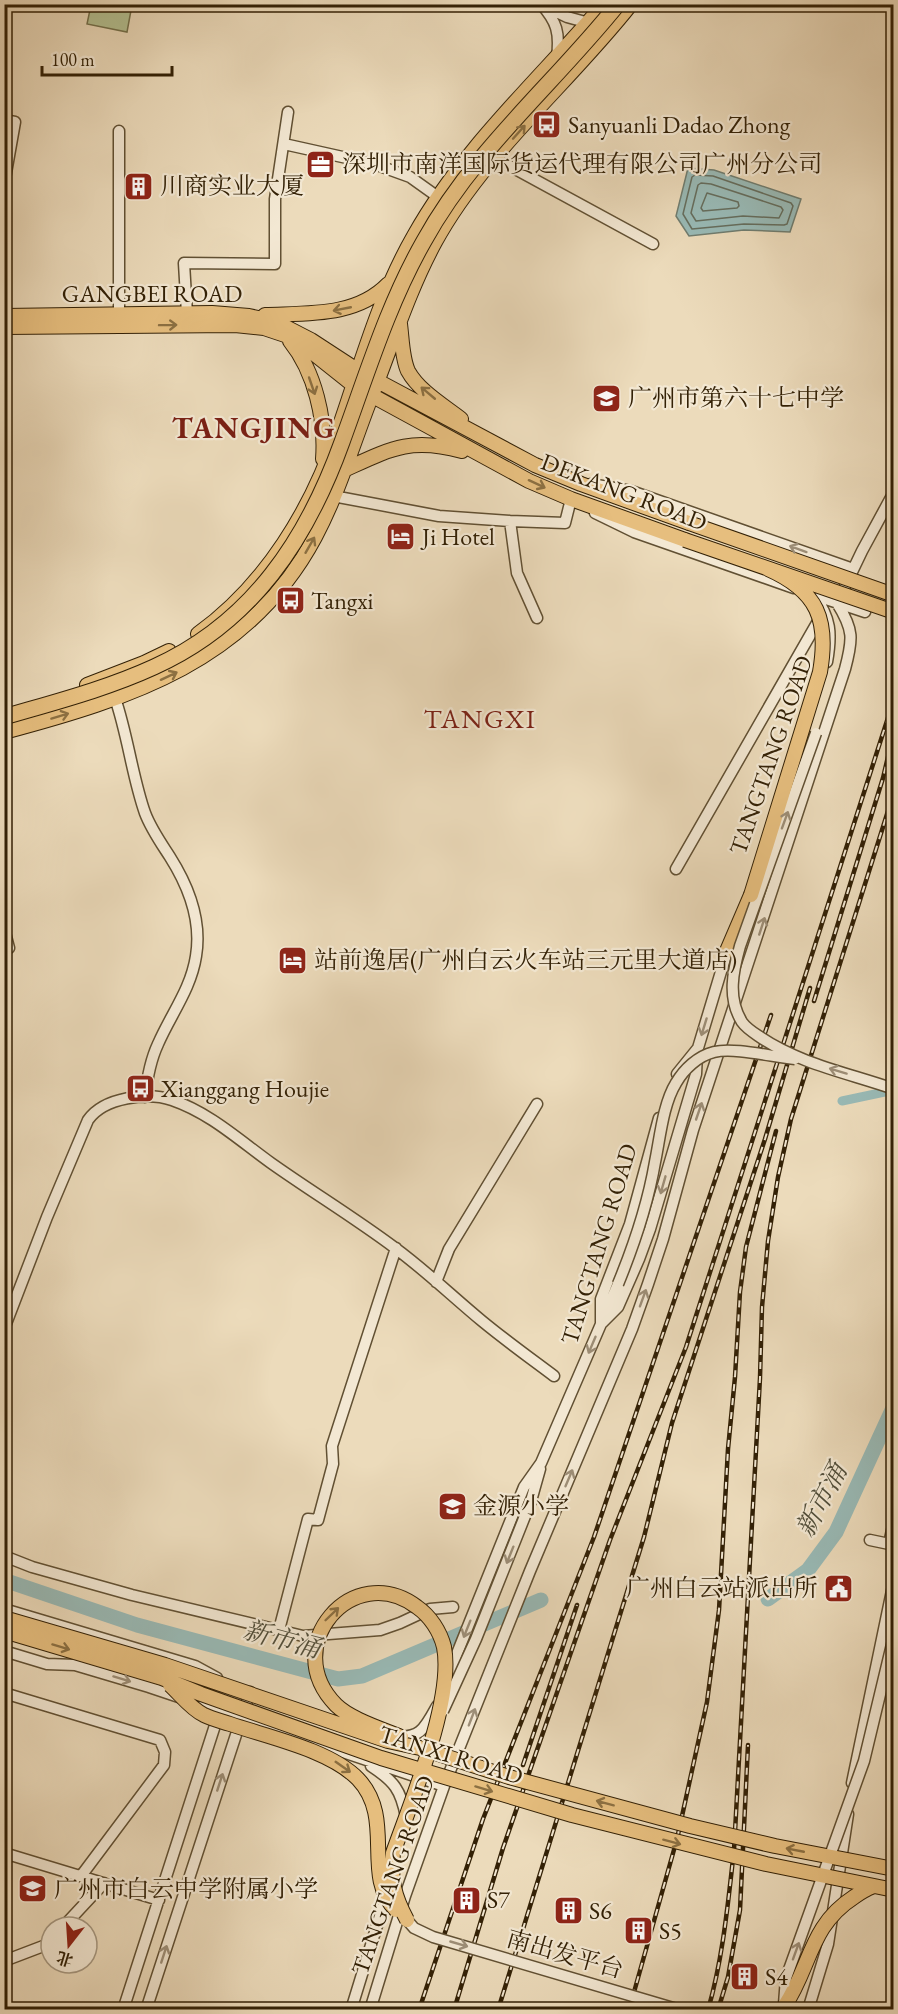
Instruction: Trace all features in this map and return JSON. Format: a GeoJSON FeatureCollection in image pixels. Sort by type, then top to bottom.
{"type":"FeatureCollection","features":[{"type":"Feature","properties":{"kind":"highway"},"geometry":{"type":"LineString","coordinates":[[4,717],[124,680],[172,658],[201,641],[230,619],[268,580],[289,552],[316,505],[337,456],[394,302],[434,223],[480,159],[618,4]]}},
{"type":"Feature","properties":{"kind":"main road"},"geometry":{"type":"LineString","coordinates":[[4,710],[118,674],[164,654],[200,632],[236,602],[264,569],[297,522],[320,476],[338,431],[357,370],[392,281],[413,237],[438,197],[483,139],[604,4]]}},
{"type":"Feature","properties":{"kind":"main road"},"geometry":{"type":"LineString","coordinates":[[4,732],[115,698],[180,671],[216,648],[251,619],[275,595],[298,566],[316,535],[344,470],[400,322],[435,241],[464,196],[495,158],[595,48],[631,4]]}},
{"type":"Feature","properties":{"kind":"main road"},"geometry":{"type":"LineString","coordinates":[[249,316],[344,309],[377,296],[392,281]]}},
{"type":"Feature","properties":{"kind":"main road","name":"GANGBEI ROAD"},"geometry":{"type":"LineString","coordinates":[[4,316],[187,314],[249,316],[276,322],[292,329],[357,370]]}},
{"type":"Feature","properties":{"kind":"main road"},"geometry":{"type":"LineString","coordinates":[[400,322],[408,371],[417,384],[491,442]]}},
{"type":"Feature","properties":{"kind":"main road","name":"GANGBEI ROAD"},"geometry":{"type":"LineString","coordinates":[[4,327],[235,325],[264,327],[285,335],[308,349],[352,384]]}},
{"type":"Feature","properties":{"kind":"main road"},"geometry":{"type":"LineString","coordinates":[[285,335],[300,353],[314,388],[324,449],[320,476]]}},
{"type":"Feature","properties":{"kind":"main road","name":"DEKANG ROAD"},"geometry":{"type":"LineString","coordinates":[[357,370],[535,465],[575,482],[894,595]]}},
{"type":"Feature","properties":{"kind":"main road","name":"DEKANG ROAD"},"geometry":{"type":"LineString","coordinates":[[352,384],[484,458],[571,499],[894,612]]}},
{"type":"Feature","properties":{"kind":"main road"},"geometry":{"type":"LineString","coordinates":[[344,470],[391,448],[408,445],[449,448],[484,458]]}},
{"type":"Feature","properties":{"kind":"main road"},"geometry":{"type":"LineString","coordinates":[[320,476],[332,480],[335,492]]}},
{"type":"Feature","properties":{"kind":"main road"},"geometry":{"type":"LineString","coordinates":[[727,951],[751,895],[820,672],[824,647],[823,628],[817,609],[794,583],[768,568]]}},
{"type":"Feature","properties":{"kind":"main road"},"geometry":{"type":"LineString","coordinates":[[407,1920],[398,1904],[393,1883],[391,1872],[393,1853],[435,1727],[444,1685],[444,1648],[429,1618],[411,1602],[382,1594],[358,1597],[332,1614],[319,1632],[315,1644],[315,1666],[322,1687],[337,1706],[370,1724],[427,1749]]}},
{"type":"Feature","properties":{"kind":"main road","name":"TANXI ROAD"},"geometry":{"type":"LineString","coordinates":[[4,1618],[165,1665],[388,1741],[427,1749],[509,1776],[690,1826],[775,1846],[894,1869]]}},
{"type":"Feature","properties":{"kind":"main road","name":"TANXI ROAD"},"geometry":{"type":"LineString","coordinates":[[4,1631],[162,1678],[381,1758],[572,1815],[754,1862],[894,1888]]}},
{"type":"Feature","properties":{"kind":"main road"},"geometry":{"type":"LineString","coordinates":[[162,1678],[202,1714],[312,1751],[342,1764],[358,1778],[369,1791],[374,1807],[379,1837],[379,1877],[384,1892],[392,1906],[407,1920]]}},
{"type":"Feature","properties":{"kind":"main road"},"geometry":{"type":"LineString","coordinates":[[783,2008],[795,1991],[822,1926],[834,1912],[866,1889],[879,1885],[894,1888]]}},
{"type":"Feature","properties":{"kind":"street"},"geometry":{"type":"LineString","coordinates":[[542,4],[567,17],[588,23]]}},
{"type":"Feature","properties":{"kind":"street"},"geometry":{"type":"LineString","coordinates":[[542,4],[556,26],[559,43],[557,57]]}},
{"type":"Feature","properties":{"kind":"street"},"geometry":{"type":"LineString","coordinates":[[187,314],[184,263],[275,264],[275,199],[288,112]]}},
{"type":"Feature","properties":{"kind":"street"},"geometry":{"type":"LineString","coordinates":[[4,120],[15,122],[4,184]]}},
{"type":"Feature","properties":{"kind":"street"},"geometry":{"type":"LineString","coordinates":[[119,131],[119,315]]}},
{"type":"Feature","properties":{"kind":"street"},"geometry":{"type":"LineString","coordinates":[[284,144],[374,164],[410,177],[438,197]]}},
{"type":"Feature","properties":{"kind":"street"},"geometry":{"type":"LineString","coordinates":[[495,158],[653,244]]}},
{"type":"Feature","properties":{"kind":"street"},"geometry":{"type":"LineString","coordinates":[[575,482],[631,491],[853,569]]}},
{"type":"Feature","properties":{"kind":"street"},"geometry":{"type":"LineString","coordinates":[[335,492],[439,516],[565,523],[571,499],[634,532],[813,595],[831,604],[865,612]]}},
{"type":"Feature","properties":{"kind":"street"},"geometry":{"type":"LineString","coordinates":[[676,869],[853,569],[894,492]]}},
{"type":"Feature","properties":{"kind":"street"},"geometry":{"type":"LineString","coordinates":[[510,521],[517,573],[537,618]]}},
{"type":"Feature","properties":{"kind":"street"},"geometry":{"type":"LineString","coordinates":[[754,574],[766,538]]}},
{"type":"Feature","properties":{"kind":"street","name":"TANGTANG ROAD"},"geometry":{"type":"LineString","coordinates":[[351,2010],[424,1780],[427,1749],[451,1679],[456,1656],[524,1487],[541,1463],[602,1324],[601,1299],[630,1224],[663,1101],[670,1084],[698,1048],[798,725],[820,686],[826,667],[830,645],[828,624],[831,604]]}},
{"type":"Feature","properties":{"kind":"street","name":"TANGTANG ROAD"},"geometry":{"type":"LineString","coordinates":[[370,2010],[405,1896],[444,1786],[530,1571],[627,1340],[663,1239],[693,1130],[845,669],[851,645],[849,621],[831,604]]}},
{"type":"Feature","properties":{"kind":"street"},"geometry":{"type":"LineString","coordinates":[[845,669],[816,733],[740,946],[734,967],[732,990],[736,1010],[743,1024],[765,1041],[802,1060],[894,1089]]}},
{"type":"Feature","properties":{"kind":"street"},"geometry":{"type":"LineString","coordinates":[[115,698],[145,814],[185,883],[194,906],[197,928],[197,950],[192,974],[155,1052],[147,1077],[145,1097]]}},
{"type":"Feature","properties":{"kind":"street"},"geometry":{"type":"LineString","coordinates":[[4,928],[7,948]]}},
{"type":"Feature","properties":{"kind":"street"},"geometry":{"type":"LineString","coordinates":[[715,992],[722,986],[730,985],[735,989],[737,1000]]}},
{"type":"Feature","properties":{"kind":"street"},"geometry":{"type":"LineString","coordinates":[[602,1324],[618,1307],[650,1229],[696,1074],[698,1048]]}},
{"type":"Feature","properties":{"kind":"street"},"geometry":{"type":"LineString","coordinates":[[602,1324],[627,1263],[647,1197],[664,1116],[675,1084],[692,1063],[714,1052],[735,1051],[802,1060]]}},
{"type":"Feature","properties":{"kind":"street"},"geometry":{"type":"LineString","coordinates":[[4,1329],[47,1217],[88,1120],[97,1110],[110,1104],[145,1097],[164,1098],[205,1115],[396,1248],[485,1323],[554,1376]]}},
{"type":"Feature","properties":{"kind":"street"},"geometry":{"type":"LineString","coordinates":[[436,1282],[449,1249],[537,1104]]}},
{"type":"Feature","properties":{"kind":"street"},"geometry":{"type":"LineString","coordinates":[[279,1630],[308,1519],[318,1520],[333,1464],[332,1446],[396,1248]]}},
{"type":"Feature","properties":{"kind":"street"},"geometry":{"type":"LineString","coordinates":[[435,1727],[476,1639],[531,1501],[541,1463]]}},
{"type":"Feature","properties":{"kind":"street"},"geometry":{"type":"LineString","coordinates":[[870,1540],[891,1544],[894,1521]]}},
{"type":"Feature","properties":{"kind":"street"},"geometry":{"type":"LineString","coordinates":[[4,1556],[32,1567],[121,1592],[303,1636],[381,1630],[430,1609],[453,1607]]}},
{"type":"Feature","properties":{"kind":"street"},"geometry":{"type":"LineString","coordinates":[[808,2010],[828,1944],[852,1783],[894,1581]]}},
{"type":"Feature","properties":{"kind":"street"},"geometry":{"type":"LineString","coordinates":[[4,1609],[195,1666],[228,1684],[250,1692],[456,1757]]}},
{"type":"Feature","properties":{"kind":"street"},"geometry":{"type":"LineString","coordinates":[[783,2008],[786,1978],[864,1761],[893,1635]]}},
{"type":"Feature","properties":{"kind":"street"},"geometry":{"type":"LineString","coordinates":[[4,1651],[47,1664],[75,1665],[149,1687],[444,1786]]}},
{"type":"Feature","properties":{"kind":"street"},"geometry":{"type":"LineString","coordinates":[[149,1687],[159,1673],[158,1660],[153,1653]]}},
{"type":"Feature","properties":{"kind":"street"},"geometry":{"type":"LineString","coordinates":[[382,1735],[404,1738],[422,1731],[451,1679]]}},
{"type":"Feature","properties":{"kind":"street"},"geometry":{"type":"LineString","coordinates":[[123,2010],[228,1684]]}},
{"type":"Feature","properties":{"kind":"street"},"geometry":{"type":"LineString","coordinates":[[146,2010],[250,1692]]}},
{"type":"Feature","properties":{"kind":"street"},"geometry":{"type":"LineString","coordinates":[[4,1693],[160,1740],[165,1752],[164,1765],[81,1876]]}},
{"type":"Feature","properties":{"kind":"street"},"geometry":{"type":"LineString","coordinates":[[358,1757],[390,1778],[399,1790],[409,1828]]}},
{"type":"Feature","properties":{"kind":"street"},"geometry":{"type":"LineString","coordinates":[[182,1832],[202,1838]]}},
{"type":"Feature","properties":{"kind":"street"},"geometry":{"type":"LineString","coordinates":[[4,1853],[159,1900]]}},
{"type":"Feature","properties":{"kind":"street"},"geometry":{"type":"LineString","coordinates":[[74,1915],[104,1883]]}},
{"type":"Feature","properties":{"kind":"street","name":"南出发平台"},"geometry":{"type":"LineString","coordinates":[[407,1920],[414,1928],[433,1937],[681,2010]]}},
{"type":"Feature","properties":{"kind":"street"},"geometry":{"type":"LineString","coordinates":[[4,1961],[39,1948]]}},
{"type":"Feature","properties":{"kind":"green space"},"geometry":{"type":"Polygon","coordinates":[[[91,5],[132,5],[127,32],[87,24],[91,5]]]}},
{"type":"Feature","properties":{"kind":"water"},"geometry":{"type":"Polygon","coordinates":[[[688,168],[714,170],[801,199],[790,232],[744,230],[689,236],[676,216],[688,168]]]}},
{"type":"Feature","properties":{"kind":"waterway"},"geometry":{"type":"LineString","coordinates":[[842,1101],[894,1090]]}},
{"type":"Feature","properties":{"kind":"waterway","name":"新市涌"},"geometry":{"type":"LineString","coordinates":[[768,1599],[808,1570],[836,1532],[894,1406]]}},
{"type":"Feature","properties":{"kind":"waterway","name":"新市涌"},"geometry":{"type":"LineString","coordinates":[[4,1580],[137,1625],[338,1679],[362,1676],[541,1600]]}},
{"type":"Feature","properties":{"kind":"railway"},"geometry":{"type":"LineString","coordinates":[[454,2010],[503,1848],[610,1540],[686,1347],[894,699]]}},
{"type":"Feature","properties":{"kind":"railway"},"geometry":{"type":"LineString","coordinates":[[814,1001],[883,778],[894,731]]}},
{"type":"Feature","properties":{"kind":"railway"},"geometry":{"type":"LineString","coordinates":[[708,2010],[721,1950],[734,1850],[762,1307],[768,1241],[778,1177],[791,1119],[894,792]]}},
{"type":"Feature","properties":{"kind":"railway"},"geometry":{"type":"LineString","coordinates":[[498,2010],[644,1537],[672,1423],[765,1139],[810,988]]}},
{"type":"Feature","properties":{"kind":"railway"},"geometry":{"type":"LineString","coordinates":[[419,2010],[483,1819],[594,1537],[771,1015]]}},
{"type":"Feature","properties":{"kind":"railway"},"geometry":{"type":"LineString","coordinates":[[629,2010],[677,1839],[707,1702],[719,1610],[740,1292],[746,1247],[776,1131]]}},
{"type":"Feature","properties":{"kind":"railway"},"geometry":{"type":"LineString","coordinates":[[523,1765],[577,1605]]}},
{"type":"Feature","properties":{"kind":"railway"},"geometry":{"type":"LineString","coordinates":[[718,2010],[728,1977],[740,1910],[748,1745]]}},
{"type":"Feature","properties":{"kind":"place","name":"Sanyuanli Dadao Zhong"},"geometry":{"type":"Point","coordinates":[547,125]}},
{"type":"Feature","properties":{"kind":"place","name":"深圳市南洋国际货运代理有限公司广州分公司"},"geometry":{"type":"Point","coordinates":[321,164]}},
{"type":"Feature","properties":{"kind":"place","name":"川商实业大厦"},"geometry":{"type":"Point","coordinates":[139,186]}},
{"type":"Feature","properties":{"kind":"place","name":"广州市第六十七中学"},"geometry":{"type":"Point","coordinates":[607,398]}},
{"type":"Feature","properties":{"kind":"place","name":"Ji Hotel"},"geometry":{"type":"Point","coordinates":[401,537]}},
{"type":"Feature","properties":{"kind":"place","name":"Tangxi"},"geometry":{"type":"Point","coordinates":[290,601]}},
{"type":"Feature","properties":{"kind":"place","name":"站前逸居(广州白云火车站三元里大道店)"},"geometry":{"type":"Point","coordinates":[293,960]}},
{"type":"Feature","properties":{"kind":"place","name":"Xianggang Houjie"},"geometry":{"type":"Point","coordinates":[140,1089]}},
{"type":"Feature","properties":{"kind":"place","name":"金源小学"},"geometry":{"type":"Point","coordinates":[452,1506]}},
{"type":"Feature","properties":{"kind":"place","name":"广州白云站派出所"},"geometry":{"type":"Point","coordinates":[839,1588]}},
{"type":"Feature","properties":{"kind":"place","name":"广州市白云中学附属小学"},"geometry":{"type":"Point","coordinates":[33,1889]}},
{"type":"Feature","properties":{"kind":"place","name":"S7"},"geometry":{"type":"Point","coordinates":[466,1900]}},
{"type":"Feature","properties":{"kind":"place","name":"S6"},"geometry":{"type":"Point","coordinates":[568,1911]}},
{"type":"Feature","properties":{"kind":"place","name":"S5"},"geometry":{"type":"Point","coordinates":[638,1931]}},
{"type":"Feature","properties":{"kind":"place","name":"S4"},"geometry":{"type":"Point","coordinates":[744,1977]}},
{"type":"Feature","properties":{"kind":"district","name":"TANGJING"},"geometry":{"type":"Point","coordinates":[254,428]}},
{"type":"Feature","properties":{"kind":"district","name":"TANGXI"},"geometry":{"type":"Point","coordinates":[480,719]}}]}
